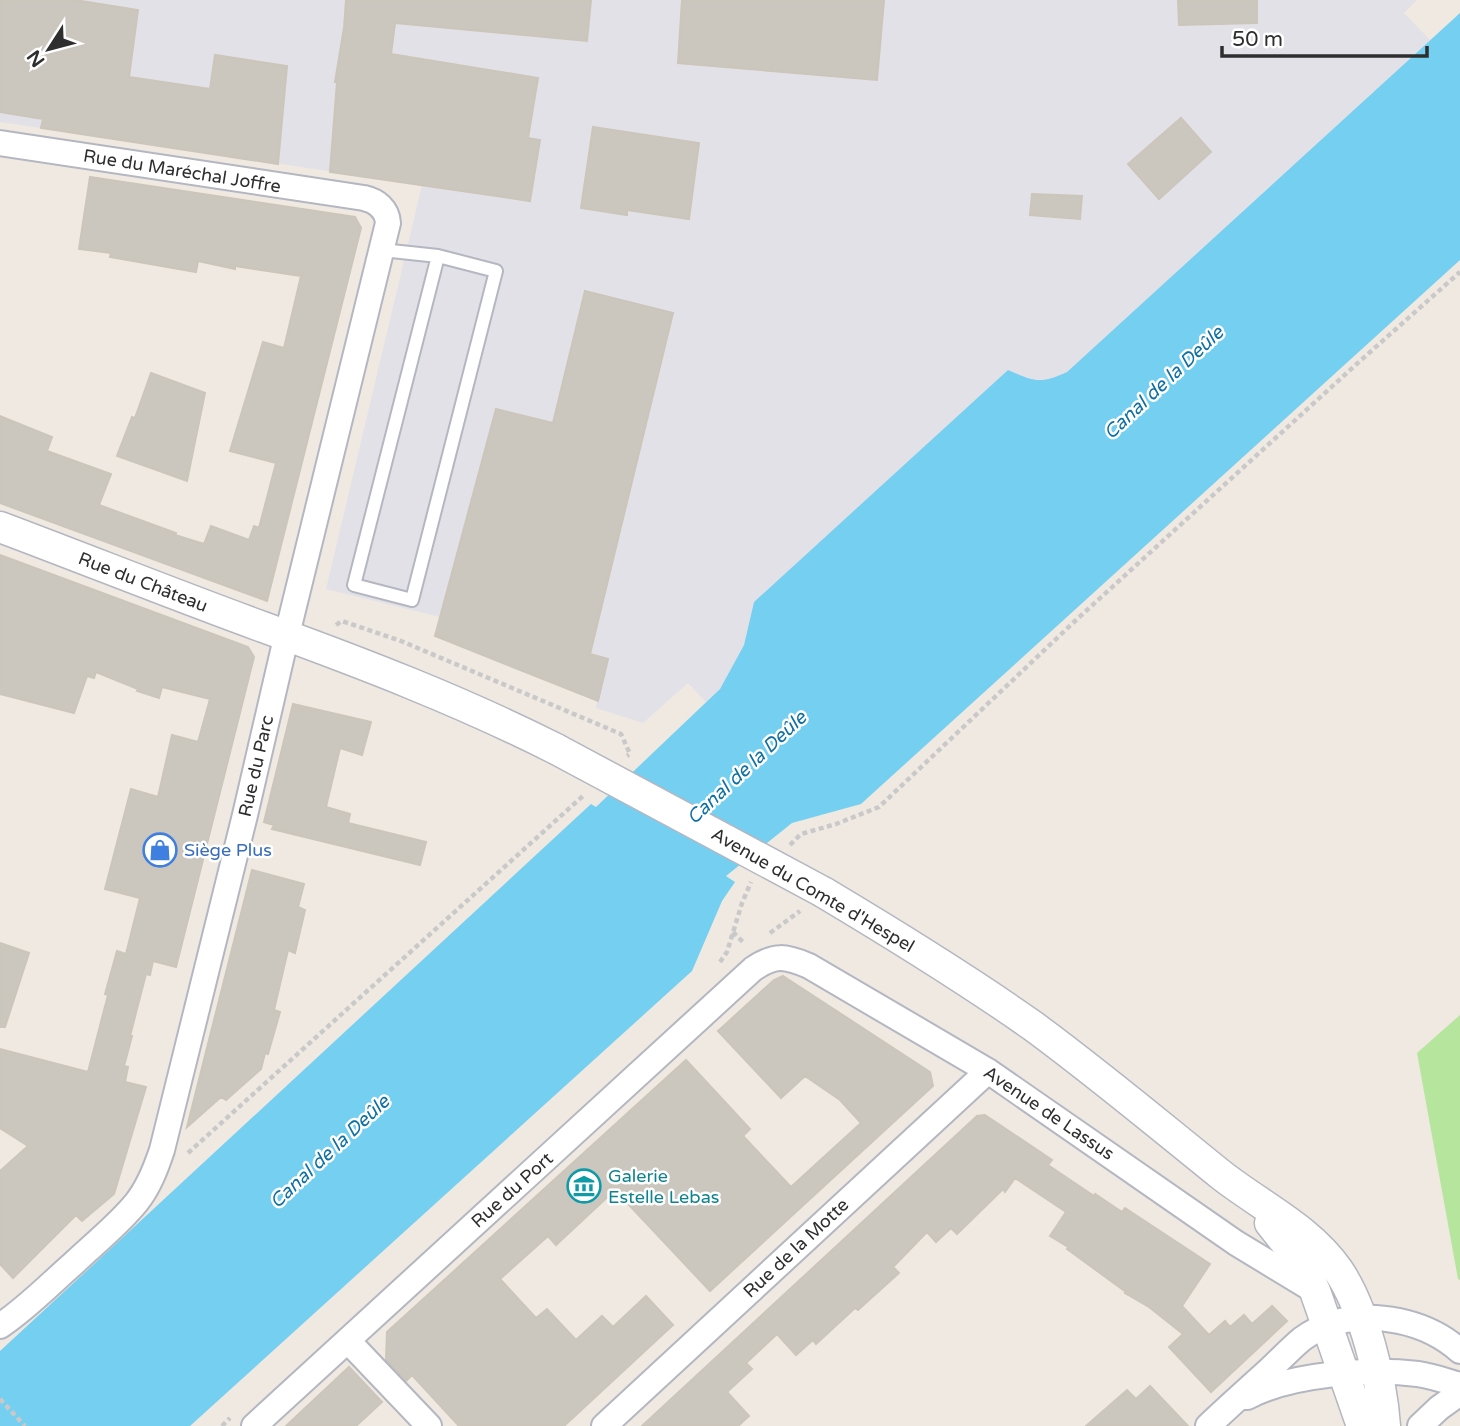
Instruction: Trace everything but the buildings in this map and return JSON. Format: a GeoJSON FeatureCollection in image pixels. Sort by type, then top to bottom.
{"type":"FeatureCollection","features":[{"type":"Feature","properties":{"kind":"street","name":"Rue du Maréchal Joffre"},"geometry":{"type":"LineString","coordinates":[[0,143],[364,198]]}},
{"type":"Feature","properties":{"kind":"street","name":"Rue du Parc"},"geometry":{"type":"LineString","coordinates":[[0,1326],[118,1223],[137,1202],[150,1180],[162,1150],[245,815],[298,639],[387,229],[386,213],[379,205],[364,198]]}},
{"type":"Feature","properties":{"kind":"street","name":"Rue du Château"},"geometry":{"type":"LineString","coordinates":[[0,527],[298,639]]}},
{"type":"Feature","properties":{"kind":"street","name":"Avenue du Comte d'Hespel"},"geometry":{"type":"LineString","coordinates":[[298,639],[468,707],[556,749],[814,900],[957,974],[1056,1043],[1322,1251],[1339,1271],[1360,1317],[1377,1373],[1385,1426]]}},
{"type":"Feature","properties":{"kind":"street","name":"Avenue de Lassus"},"geometry":{"type":"LineString","coordinates":[[766,949],[809,966],[988,1071],[1236,1243],[1315,1291]]}},
{"type":"Feature","properties":{"kind":"street","name":"Rue du Port"},"geometry":{"type":"LineString","coordinates":[[254,1426],[753,969],[766,949]]}},
{"type":"Feature","properties":{"kind":"street","name":"Rue de la Motte"},"geometry":{"type":"LineString","coordinates":[[604,1426],[988,1071]]}},
{"type":"Feature","properties":{"kind":"street","name":"Avenue du Comte d'Hespel"},"geometry":{"type":"LineString","coordinates":[[1223,1176],[1264,1217],[1301,1262],[1328,1325],[1362,1426]]}},
{"type":"Feature","properties":{"kind":"street"},"geometry":{"type":"LineString","coordinates":[[1208,1426],[1303,1339],[1328,1325],[1360,1317],[1391,1319],[1426,1328],[1443,1337],[1460,1352]]}},
{"type":"Feature","properties":{"kind":"street"},"geometry":{"type":"LineString","coordinates":[[348,1340],[429,1426]]}},
{"type":"Feature","properties":{"kind":"street"},"geometry":{"type":"LineString","coordinates":[[1228,1407],[1256,1392],[1286,1382],[1345,1374],[1419,1374],[1460,1385]]}},
{"type":"Feature","properties":{"kind":"street"},"geometry":{"type":"LineString","coordinates":[[1420,1426],[1460,1393]]}},
{"type":"Feature","properties":{"kind":"lane"},"geometry":{"type":"LineString","coordinates":[[382,250],[438,256],[496,271],[412,600],[354,585],[438,256]]}},
{"type":"Feature","properties":{"kind":"path"},"geometry":{"type":"LineString","coordinates":[[783,850],[801,834],[879,807],[1075,621],[1460,272]]}},
{"type":"Feature","properties":{"kind":"path"},"geometry":{"type":"LineString","coordinates":[[298,639],[342,621],[401,641],[621,734],[629,754],[619,763]]}},
{"type":"Feature","properties":{"kind":"path"},"geometry":{"type":"LineString","coordinates":[[150,1180],[192,1150],[589,791]]}},
{"type":"Feature","properties":{"kind":"path"},"geometry":{"type":"LineString","coordinates":[[741,903],[755,875]]}},
{"type":"Feature","properties":{"kind":"path"},"geometry":{"type":"LineString","coordinates":[[766,949],[814,900]]}},
{"type":"Feature","properties":{"kind":"path"},"geometry":{"type":"LineString","coordinates":[[0,1399],[25,1426]]}},
{"type":"Feature","properties":{"kind":"shaded area"},"geometry":{"type":"Polygon","coordinates":[[[0,0],[1417,0],[1404,13],[1430,40],[1067,372],[1048,380],[1029,380],[1008,370],[754,602],[744,645],[720,689],[706,702],[688,683],[643,723],[596,708],[597,701],[435,636],[440,617],[326,589],[422,185],[0,122],[0,0]]]}},
{"type":"Feature","properties":{"kind":"green space"},"geometry":{"type":"Polygon","coordinates":[[[1460,1015],[1460,1280],[1417,1053],[1460,1015]]]}},
{"type":"Feature","properties":{"kind":"water","name":"Canal de la Deûle"},"geometry":{"type":"Polygon","coordinates":[[[1460,13],[1460,260],[861,804],[792,823],[726,876],[735,882],[722,901],[692,971],[190,1426],[0,1426],[0,1351],[591,804],[596,807],[720,689],[744,645],[754,602],[1008,370],[1038,380],[1067,372],[1460,13]]]}},
{"type":"Feature","properties":{"kind":"place","name":"Siège Plus"},"geometry":{"type":"Point","coordinates":[160,850]}},
{"type":"Feature","properties":{"kind":"place","name":"Galerie Estelle Lebas"},"geometry":{"type":"Point","coordinates":[584,1186]}}]}
